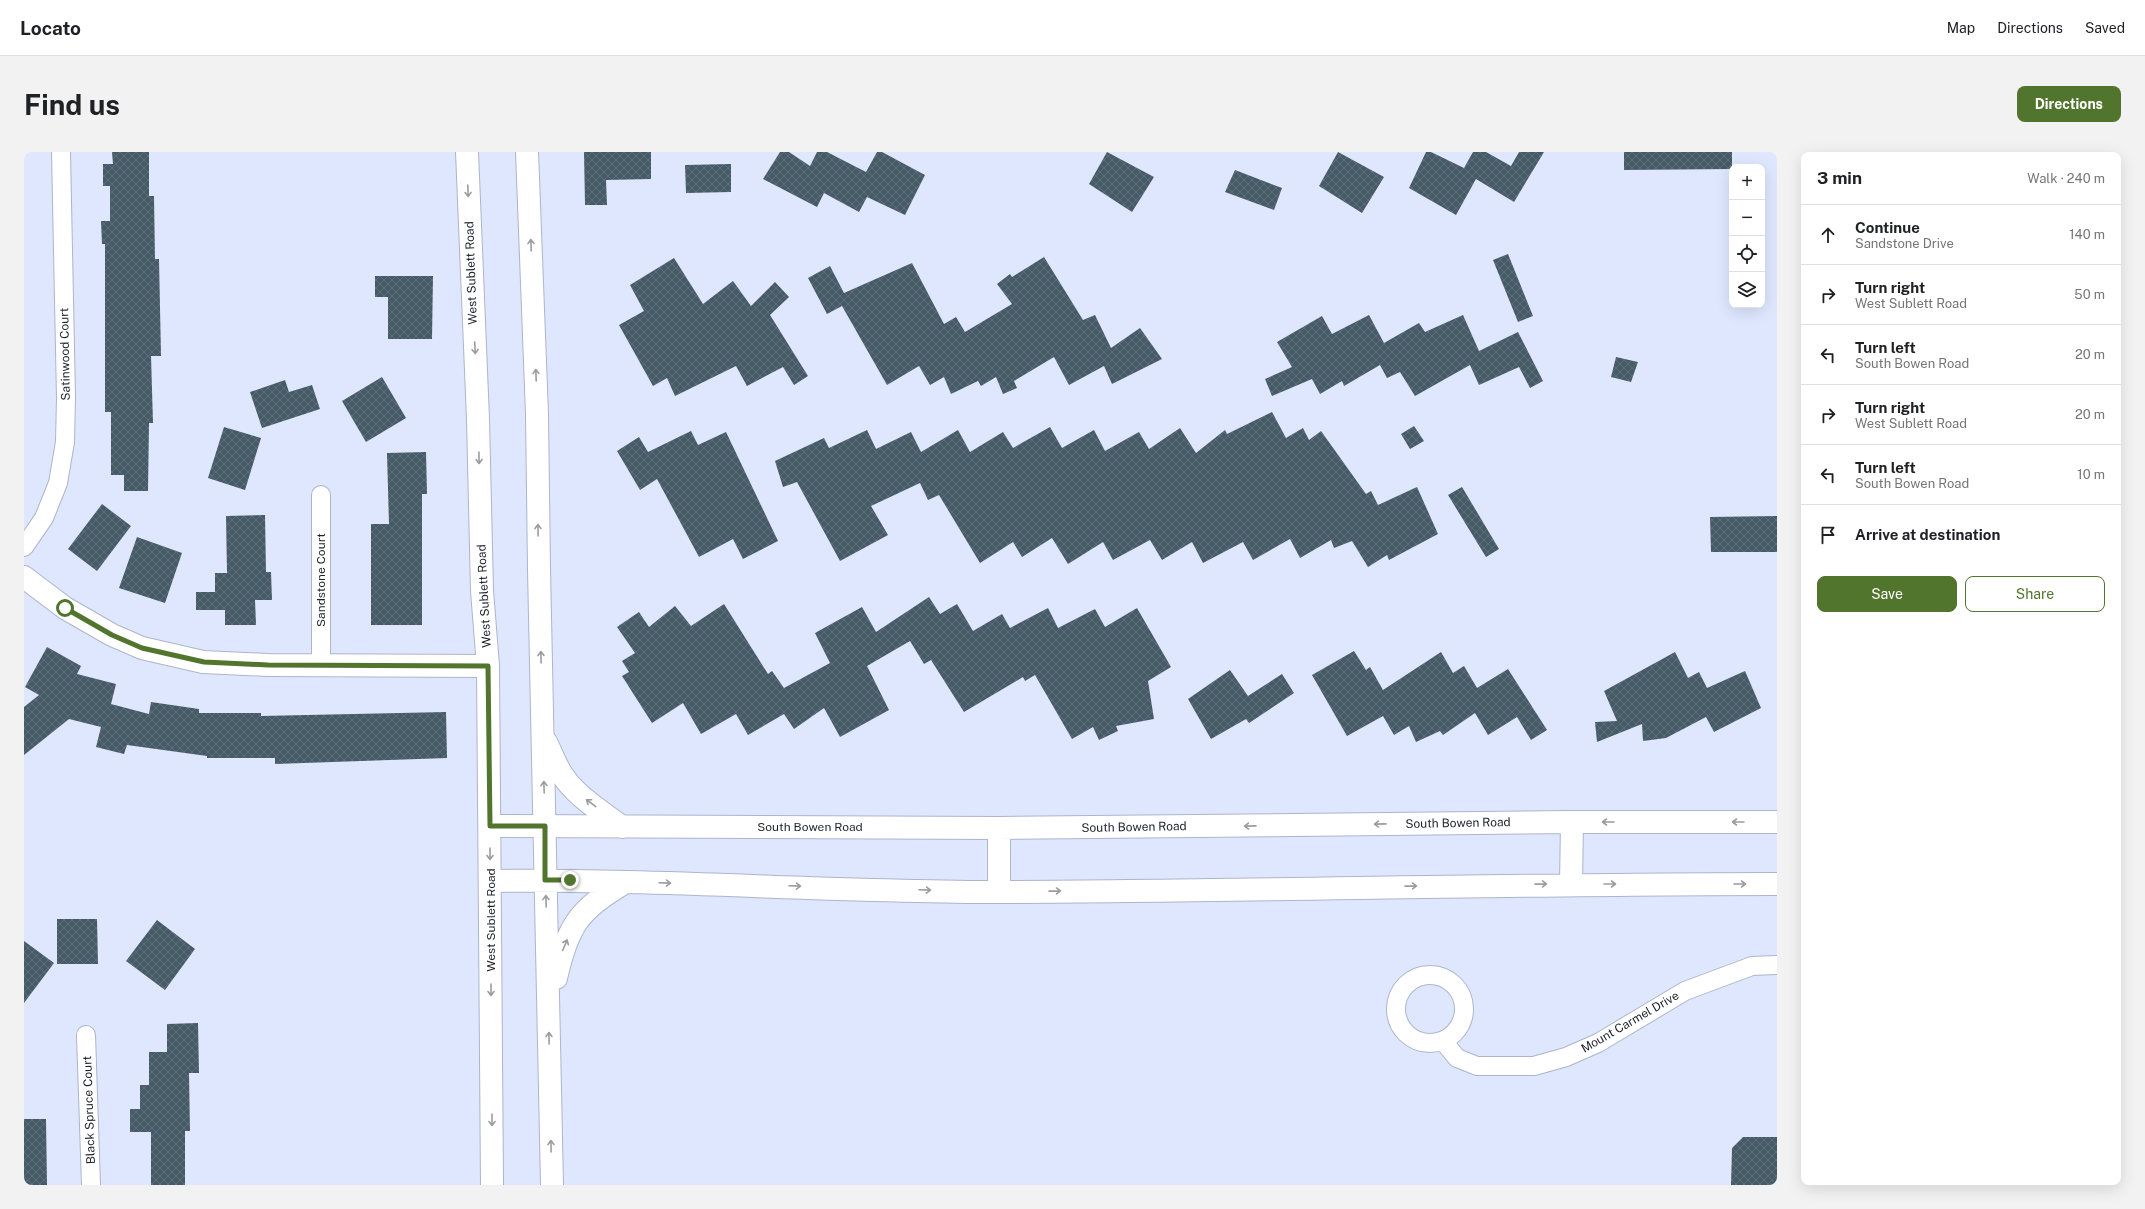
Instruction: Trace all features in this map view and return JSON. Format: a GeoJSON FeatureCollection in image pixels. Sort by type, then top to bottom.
{"type":"FeatureCollection","features":[{"type":"Feature","properties":{"kind":"main road","name":"West Sublett Road"},"geometry":{"type":"LineString","coordinates":[[467,152],[478,418],[482,591],[488,666],[491,881],[492,1185]]}},
{"type":"Feature","properties":{"kind":"main road"},"geometry":{"type":"LineString","coordinates":[[527,152],[537,414],[552,1185]]}},
{"type":"Feature","properties":{"kind":"main road"},"geometry":{"type":"LineString","coordinates":[[24,577],[65,608],[112,635],[142,648],[204,662],[321,666],[488,666]]}},
{"type":"Feature","properties":{"kind":"main road"},"geometry":{"type":"LineString","coordinates":[[543,736],[561,774],[582,796],[622,827]]}},
{"type":"Feature","properties":{"kind":"main road"},"geometry":{"type":"LineString","coordinates":[[1571,884],[1572,822]]}},
{"type":"Feature","properties":{"kind":"main road","name":"South Bowen Road"},"geometry":{"type":"LineString","coordinates":[[490,826],[999,828],[1572,822],[1777,822]]}},
{"type":"Feature","properties":{"kind":"main road"},"geometry":{"type":"LineString","coordinates":[[999,828],[999,892]]}},
{"type":"Feature","properties":{"kind":"main road"},"geometry":{"type":"LineString","coordinates":[[491,881],[545,880],[999,892],[1571,884],[1777,884]]}},
{"type":"Feature","properties":{"kind":"main road"},"geometry":{"type":"LineString","coordinates":[[549,1010],[563,946],[580,916],[602,896],[626,882]]}},
{"type":"Feature","properties":{"kind":"street","name":"Satinwood Court"},"geometry":{"type":"LineString","coordinates":[[24,547],[44,518],[58,483],[65,442],[66,398],[60,152]]}},
{"type":"Feature","properties":{"kind":"street","name":"Sandstone Court"},"geometry":{"type":"LineString","coordinates":[[321,495],[321,666]]}},
{"type":"Feature","properties":{"kind":"street","name":"Mount Carmel Drive"},"geometry":{"type":"LineString","coordinates":[[1443,1041],[1457,1058],[1477,1066],[1534,1066],[1566,1057],[1598,1043],[1685,991],[1752,966],[1777,965]]}},
{"type":"Feature","properties":{"kind":"street","name":"Black Spruce Court"},"geometry":{"type":"LineString","coordinates":[[86,1034],[91,1185]]}},
{"type":"Feature","properties":{"kind":"building"},"geometry":{"type":"Polygon","coordinates":[[[112,152],[149,152],[149,196],[154,196],[155,259],[159,259],[161,356],[151,356],[153,423],[149,423],[148,491],[124,491],[124,475],[111,475],[111,412],[105,412],[105,244],[102,244],[101,221],[110,221],[110,186],[103,186],[103,164],[113,164],[112,152]]]}},
{"type":"Feature","properties":{"kind":"building"},"geometry":{"type":"Polygon","coordinates":[[[584,152],[651,152],[651,179],[606,180],[607,205],[585,205],[584,152]]]}},
{"type":"Feature","properties":{"kind":"building"},"geometry":{"type":"Polygon","coordinates":[[[780,152],[789,152],[810,166],[817,152],[827,152],[866,172],[877,152],[882,152],[925,175],[905,215],[867,197],[859,212],[824,193],[817,207],[763,179],[780,152]]]}},
{"type":"Feature","properties":{"kind":"building"},"geometry":{"type":"Polygon","coordinates":[[[1107,152],[1154,177],[1132,212],[1089,184],[1107,152]]]}},
{"type":"Feature","properties":{"kind":"building"},"geometry":{"type":"Polygon","coordinates":[[[1338,152],[1384,177],[1362,213],[1319,186],[1338,152]]]}},
{"type":"Feature","properties":{"kind":"building"},"geometry":{"type":"Polygon","coordinates":[[[1426,152],[1431,152],[1464,168],[1473,152],[1486,152],[1511,166],[1519,152],[1544,152],[1514,202],[1476,179],[1456,215],[1409,188],[1426,152]]]}},
{"type":"Feature","properties":{"kind":"building"},"geometry":{"type":"Polygon","coordinates":[[[1624,152],[1732,152],[1732,164],[1729,164],[1729,169],[1624,170],[1624,152]]]}},
{"type":"Feature","properties":{"kind":"building"},"geometry":{"type":"Polygon","coordinates":[[[731,164],[731,192],[686,193],[685,165],[731,164]]]}},
{"type":"Feature","properties":{"kind":"building"},"geometry":{"type":"Polygon","coordinates":[[[1235,170],[1282,188],[1274,210],[1225,192],[1235,170]]]}},
{"type":"Feature","properties":{"kind":"building"},"geometry":{"type":"Polygon","coordinates":[[[1508,254],[1533,316],[1518,322],[1493,260],[1508,254]]]}},
{"type":"Feature","properties":{"kind":"building"},"geometry":{"type":"Polygon","coordinates":[[[1044,257],[1083,320],[1095,315],[1111,348],[1140,328],[1162,359],[1112,384],[1104,366],[1069,385],[1054,357],[1014,381],[1017,388],[1003,394],[996,377],[981,386],[978,381],[951,394],[944,377],[930,385],[919,366],[887,385],[842,306],[827,314],[808,278],[830,266],[844,293],[912,263],[944,324],[956,317],[965,332],[1012,304],[997,284],[1010,274],[1012,277],[1044,257]]]}},
{"type":"Feature","properties":{"kind":"building"},"geometry":{"type":"Polygon","coordinates":[[[674,258],[703,304],[733,281],[751,306],[775,282],[789,297],[770,315],[808,376],[794,385],[783,367],[747,386],[736,366],[675,396],[667,378],[653,386],[619,325],[644,311],[630,285],[674,258]]]}},
{"type":"Feature","properties":{"kind":"building"},"geometry":{"type":"Polygon","coordinates":[[[375,276],[433,276],[432,339],[388,339],[388,297],[375,297],[375,276]]]}},
{"type":"Feature","properties":{"kind":"building"},"geometry":{"type":"Polygon","coordinates":[[[1369,315],[1384,343],[1419,323],[1425,332],[1463,315],[1479,351],[1518,332],[1543,381],[1530,388],[1519,367],[1479,385],[1470,365],[1415,396],[1400,372],[1387,378],[1380,365],[1344,386],[1342,381],[1320,394],[1312,379],[1272,396],[1265,379],[1292,367],[1277,342],[1322,316],[1332,334],[1369,315]]]}},
{"type":"Feature","properties":{"kind":"building"},"geometry":{"type":"Polygon","coordinates":[[[1616,357],[1638,362],[1631,382],[1611,377],[1616,357]]]}},
{"type":"Feature","properties":{"kind":"building"},"geometry":{"type":"Polygon","coordinates":[[[382,377],[406,418],[366,442],[342,401],[382,377]]]}},
{"type":"Feature","properties":{"kind":"building"},"geometry":{"type":"Polygon","coordinates":[[[285,380],[289,392],[312,385],[320,409],[262,428],[250,392],[285,380]]]}},
{"type":"Feature","properties":{"kind":"building"},"geometry":{"type":"Polygon","coordinates":[[[1272,412],[1286,438],[1303,428],[1309,440],[1321,431],[1366,494],[1371,491],[1378,505],[1417,487],[1438,534],[1389,560],[1387,555],[1368,567],[1352,541],[1334,548],[1331,540],[1300,558],[1290,539],[1253,560],[1243,542],[1203,563],[1192,542],[1162,560],[1150,540],[1113,560],[1103,542],[1068,564],[1052,538],[1022,557],[1013,542],[980,563],[939,495],[928,500],[920,483],[871,506],[888,535],[840,561],[797,482],[783,487],[775,461],[824,438],[829,448],[867,430],[876,449],[911,432],[921,452],[958,430],[970,452],[1003,432],[1013,448],[1050,427],[1062,448],[1094,430],[1105,451],[1139,432],[1149,449],[1180,428],[1196,453],[1225,430],[1227,434],[1272,412]]]}},
{"type":"Feature","properties":{"kind":"building"},"geometry":{"type":"Polygon","coordinates":[[[1414,426],[1424,441],[1410,449],[1401,434],[1414,426]]]}},
{"type":"Feature","properties":{"kind":"building"},"geometry":{"type":"Polygon","coordinates":[[[224,427],[261,438],[245,490],[208,478],[224,427]]]}},
{"type":"Feature","properties":{"kind":"building"},"geometry":{"type":"Polygon","coordinates":[[[691,431],[698,445],[726,432],[778,541],[743,559],[733,539],[699,557],[657,479],[640,490],[617,451],[639,437],[648,452],[691,431]]]}},
{"type":"Feature","properties":{"kind":"building"},"geometry":{"type":"Polygon","coordinates":[[[426,452],[427,494],[422,494],[422,625],[371,625],[371,524],[389,524],[387,453],[426,452]]]}},
{"type":"Feature","properties":{"kind":"building"},"geometry":{"type":"Polygon","coordinates":[[[1462,487],[1499,549],[1486,557],[1448,495],[1462,487]]]}},
{"type":"Feature","properties":{"kind":"building"},"geometry":{"type":"Polygon","coordinates":[[[102,504],[131,526],[97,571],[68,549],[102,504]]]}},
{"type":"Feature","properties":{"kind":"building"},"geometry":{"type":"Polygon","coordinates":[[[265,515],[266,572],[271,572],[272,600],[255,600],[256,625],[225,625],[225,610],[196,610],[196,592],[215,592],[215,573],[227,573],[226,516],[265,515]]]}},
{"type":"Feature","properties":{"kind":"building"},"geometry":{"type":"Polygon","coordinates":[[[1777,516],[1777,552],[1711,552],[1710,517],[1777,516]]]}},
{"type":"Feature","properties":{"kind":"building"},"geometry":{"type":"Polygon","coordinates":[[[137,537],[182,553],[165,603],[119,588],[137,537]]]}},
{"type":"Feature","properties":{"kind":"building"},"geometry":{"type":"Polygon","coordinates":[[[929,597],[940,614],[957,604],[973,631],[1002,614],[1010,628],[1048,608],[1058,628],[1095,609],[1105,627],[1137,608],[1171,667],[1148,681],[1154,719],[1116,726],[1118,731],[1099,740],[1093,727],[1072,739],[1035,675],[1025,681],[1023,677],[964,712],[931,660],[924,664],[910,641],[867,666],[889,710],[840,737],[824,708],[794,729],[784,714],[748,735],[736,714],[701,734],[683,703],[652,723],[622,676],[629,672],[622,661],[635,653],[617,627],[639,612],[649,627],[675,606],[691,626],[724,604],[768,674],[772,671],[784,688],[830,663],[815,633],[862,607],[876,632],[929,597]]]}},
{"type":"Feature","properties":{"kind":"building"},"geometry":{"type":"Polygon","coordinates":[[[47,647],[81,666],[77,674],[116,684],[111,704],[149,714],[151,702],[199,709],[199,713],[261,713],[261,716],[446,712],[447,758],[275,764],[275,758],[207,758],[207,756],[127,745],[124,754],[96,747],[101,727],[69,719],[24,755],[24,707],[39,695],[25,687],[47,647]]]}},
{"type":"Feature","properties":{"kind":"building"},"geometry":{"type":"Polygon","coordinates":[[[1354,651],[1366,670],[1370,667],[1383,690],[1441,652],[1453,673],[1464,666],[1477,688],[1508,669],[1547,730],[1531,740],[1517,717],[1488,735],[1475,713],[1443,735],[1440,731],[1416,742],[1409,726],[1394,735],[1383,716],[1347,736],[1312,675],[1354,651]]]}},
{"type":"Feature","properties":{"kind":"building"},"geometry":{"type":"Polygon","coordinates":[[[1675,652],[1688,678],[1699,672],[1707,688],[1745,671],[1761,708],[1714,732],[1706,717],[1666,738],[1643,741],[1642,724],[1597,742],[1595,722],[1617,721],[1604,691],[1675,652]]]}},
{"type":"Feature","properties":{"kind":"building"},"geometry":{"type":"Polygon","coordinates":[[[1230,670],[1248,696],[1282,674],[1294,693],[1249,723],[1246,719],[1211,739],[1188,699],[1230,670]]]}},
{"type":"Feature","properties":{"kind":"building"},"geometry":{"type":"Polygon","coordinates":[[[57,919],[97,919],[98,964],[57,964],[57,919]]]}},
{"type":"Feature","properties":{"kind":"building"},"geometry":{"type":"Polygon","coordinates":[[[157,920],[195,949],[165,990],[126,961],[157,920]]]}},
{"type":"Feature","properties":{"kind":"building"},"geometry":{"type":"Polygon","coordinates":[[[24,941],[54,963],[24,1003],[24,941]]]}},
{"type":"Feature","properties":{"kind":"building"},"geometry":{"type":"Polygon","coordinates":[[[198,1023],[199,1073],[189,1073],[190,1131],[185,1131],[185,1185],[151,1185],[151,1132],[130,1132],[130,1109],[140,1109],[140,1085],[149,1085],[149,1052],[167,1052],[167,1024],[198,1023]]]}},
{"type":"Feature","properties":{"kind":"building"},"geometry":{"type":"Polygon","coordinates":[[[24,1119],[46,1119],[47,1185],[24,1185],[24,1119]]]}},
{"type":"Feature","properties":{"kind":"building"},"geometry":{"type":"Polygon","coordinates":[[[1743,1137],[1777,1137],[1777,1185],[1731,1185],[1732,1148],[1743,1137]]]}},
{"type":"Feature","properties":{"kind":"route"},"geometry":{"type":"LineString","coordinates":[[65,608],[112,635],[142,648],[204,662],[268,665],[488,666],[490,826],[545,826],[545,880],[570,880]]}}]}
